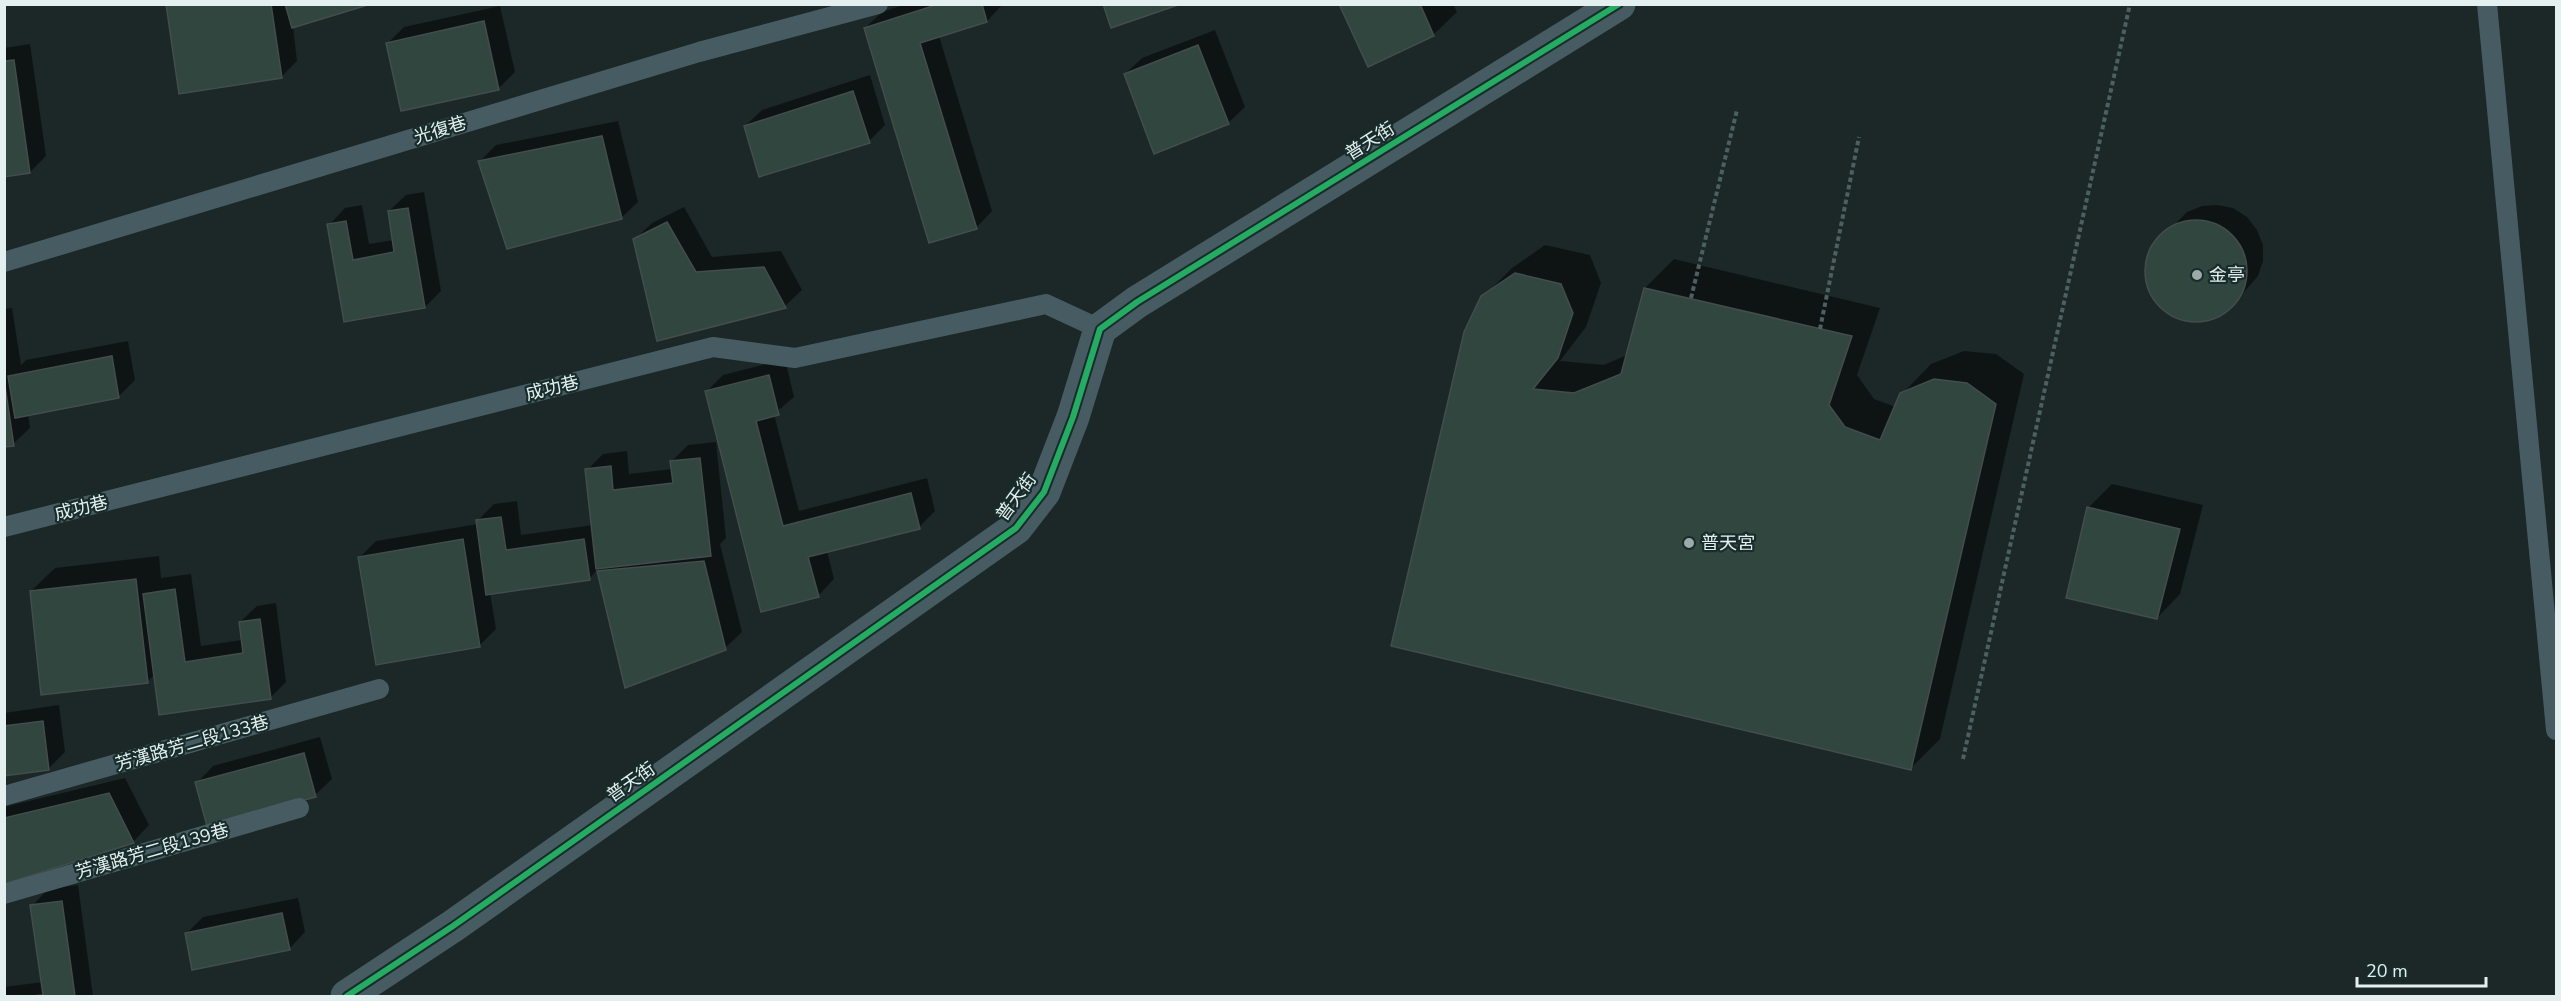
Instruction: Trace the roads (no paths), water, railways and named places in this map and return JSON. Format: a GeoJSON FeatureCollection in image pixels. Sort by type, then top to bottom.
{"type":"FeatureCollection","features":[{"type":"Feature","properties":{"kind":"street","name":"普天街"},"geometry":{"type":"LineString","coordinates":[[347,996],[453,926],[1016,528],[1044,492],[1073,417],[1100,328],[1137,302],[1619,4]]}},
{"type":"Feature","properties":{"kind":"lane","name":"光復巷"},"geometry":{"type":"LineString","coordinates":[[4,262],[699,52],[878,4]]}},
{"type":"Feature","properties":{"kind":"lane"},"geometry":{"type":"LineString","coordinates":[[2487,4],[2556,730]]}},
{"type":"Feature","properties":{"kind":"lane","name":"成功巷"},"geometry":{"type":"LineString","coordinates":[[4,527],[713,346],[795,358],[1046,304],[1100,328]]}},
{"type":"Feature","properties":{"kind":"lane","name":"芳漢路芳二段133巷"},"geometry":{"type":"LineString","coordinates":[[4,796],[379,689]]}},
{"type":"Feature","properties":{"kind":"lane","name":"芳漢路芳二段139巷"},"geometry":{"type":"LineString","coordinates":[[4,894],[299,808]]}},
{"type":"Feature","properties":{"kind":"place","name":"金亭"},"geometry":{"type":"Point","coordinates":[2197,275]}},
{"type":"Feature","properties":{"kind":"place","name":"普天宮"},"geometry":{"type":"Point","coordinates":[1689,543]}}]}
